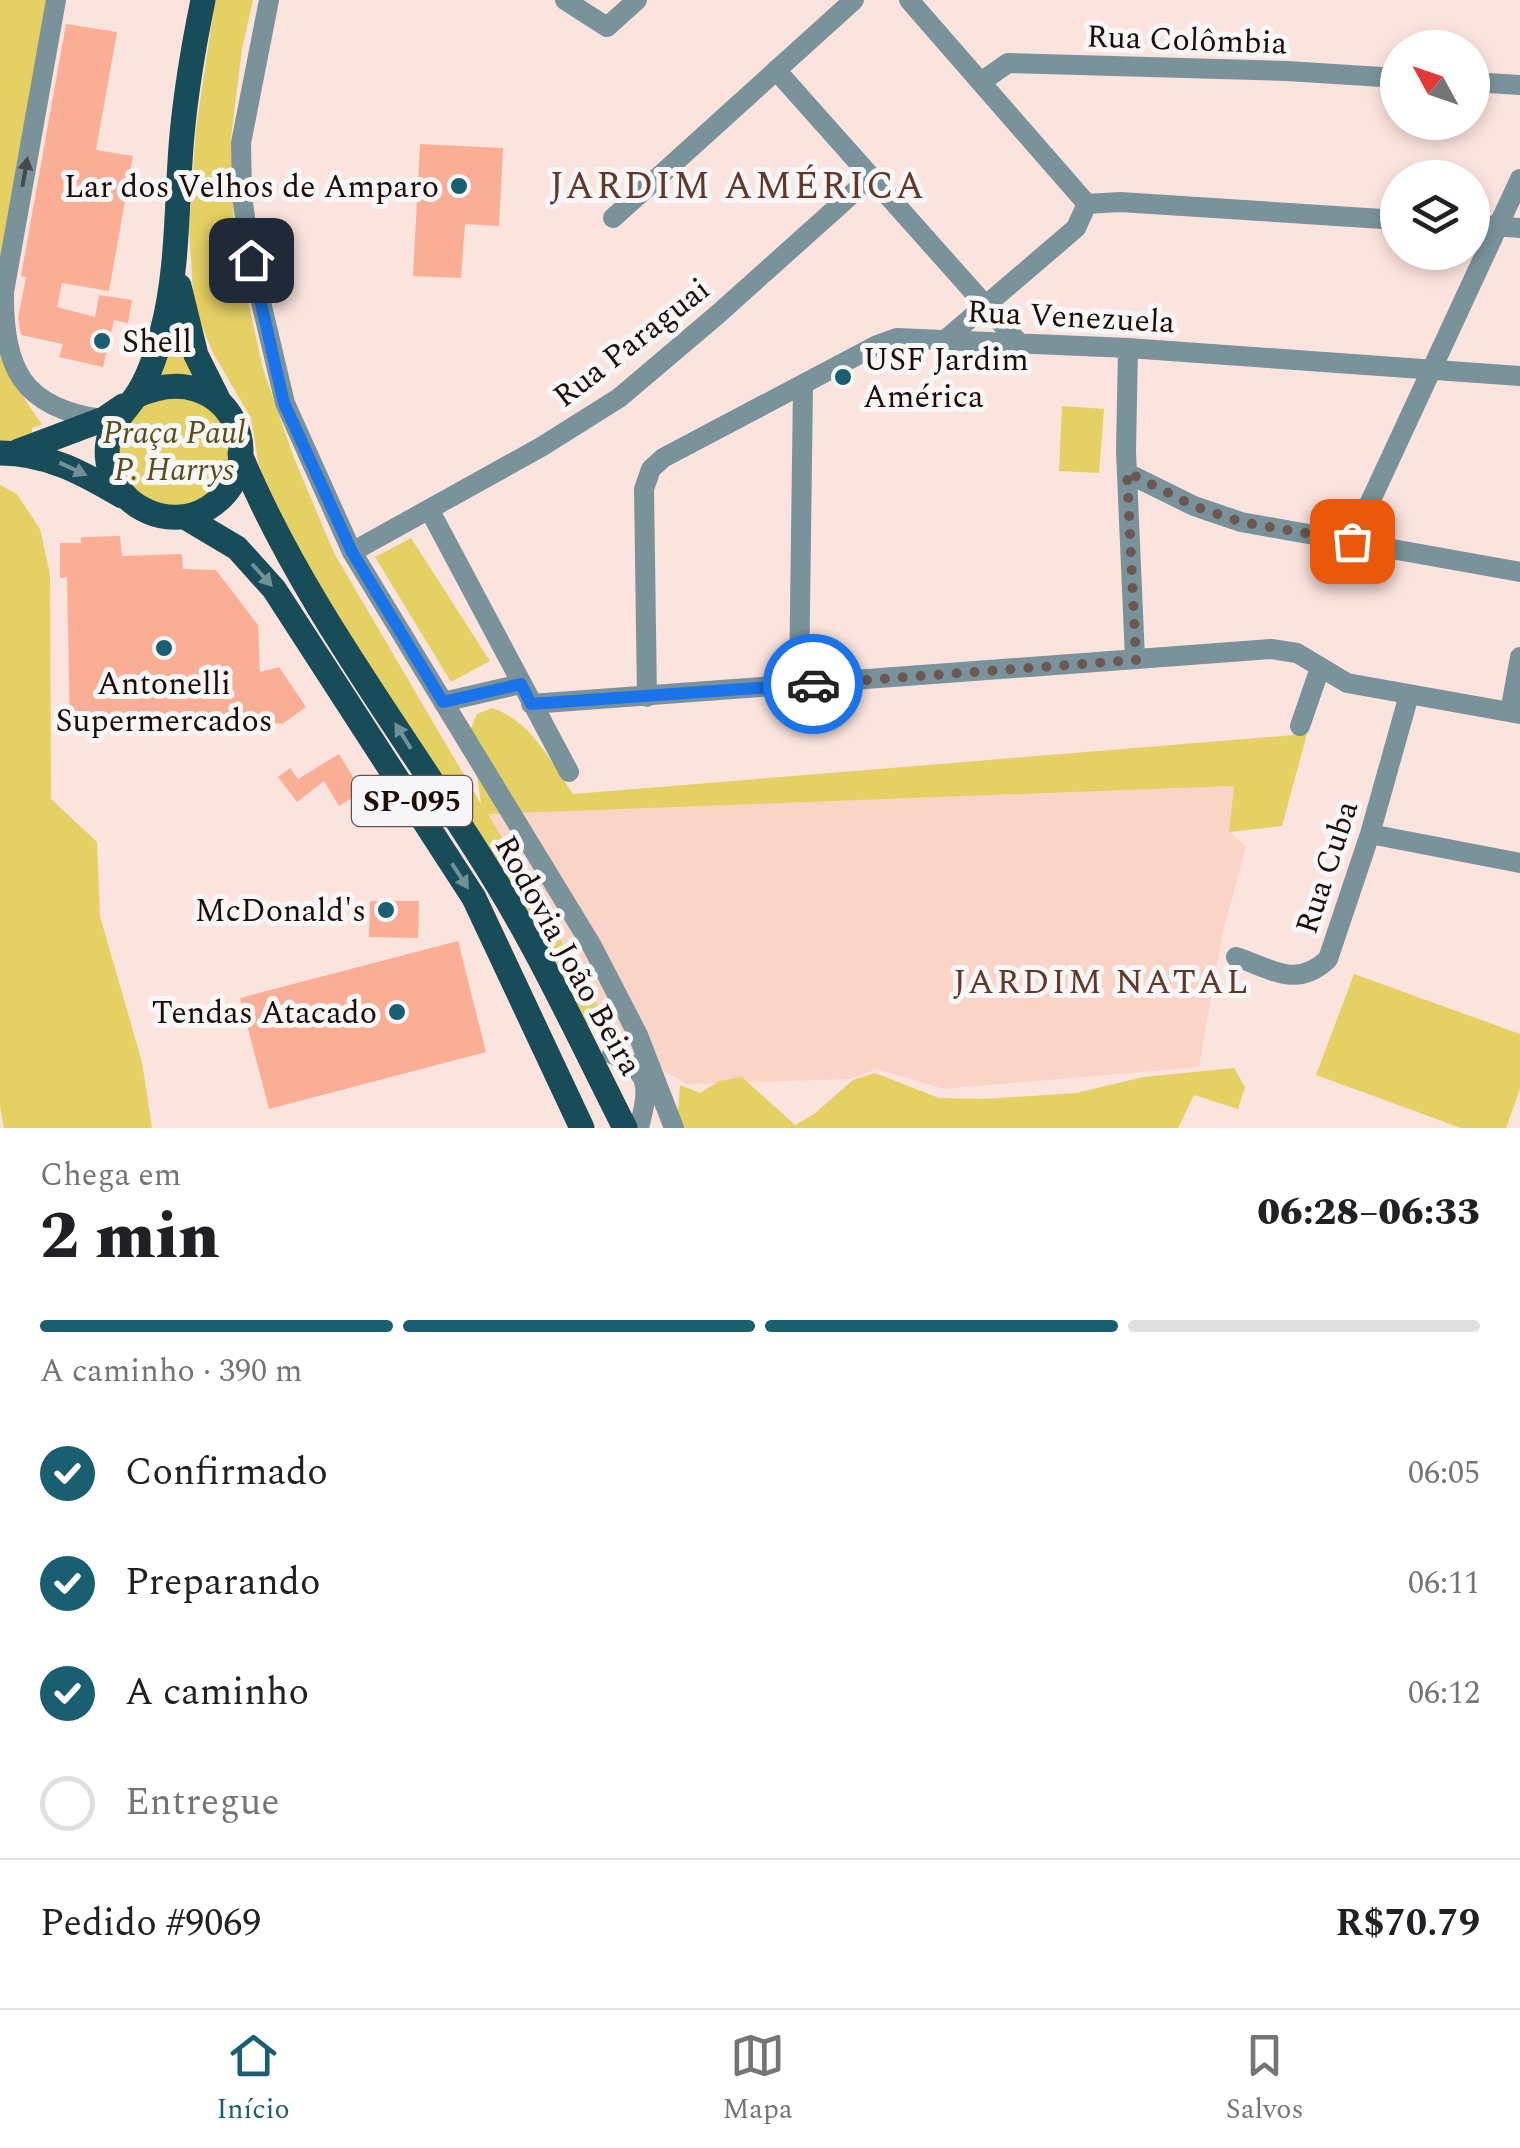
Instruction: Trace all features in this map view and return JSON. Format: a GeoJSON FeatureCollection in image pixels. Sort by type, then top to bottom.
{"type":"FeatureCollection","features":[{"type":"Feature","properties":{"kind":"main road","name":"SP-095"},"geometry":{"type":"LineString","coordinates":[[185,517],[163,517],[126,498],[114,482],[108,440],[114,420],[132,399],[159,343],[168,310],[182,130],[203,0]]}},
{"type":"Feature","properties":{"kind":"main road","name":"SP-095"},"geometry":{"type":"LineString","coordinates":[[174,251],[196,355],[232,418],[240,454]]}},
{"type":"Feature","properties":{"kind":"main road"},"geometry":{"type":"LineString","coordinates":[[7,453],[104,419],[157,386],[180,384],[202,390],[220,403]]}},
{"type":"Feature","properties":{"kind":"main road"},"geometry":{"type":"LineString","coordinates":[[7,453],[47,458],[126,498]]}},
{"type":"Feature","properties":{"kind":"main road"},"geometry":{"type":"LineString","coordinates":[[185,517],[206,509],[224,495],[236,476],[240,454]]}},
{"type":"Feature","properties":{"kind":"main road","name":"Rodovia João Beira"},"geometry":{"type":"LineString","coordinates":[[240,454],[274,529],[602,1058],[630,1127]]}},
{"type":"Feature","properties":{"kind":"main road","name":"Rodovia João Beira"},"geometry":{"type":"LineString","coordinates":[[185,517],[237,548],[274,589],[474,898],[582,1128]]}},
{"type":"Feature","properties":{"kind":"main road"},"geometry":{"type":"LineString","coordinates":[[564,1088],[602,1058]]}},
{"type":"Feature","properties":{"kind":"street"},"geometry":{"type":"LineString","coordinates":[[56,0],[4,292],[4,332],[11,360],[38,398],[59,410],[104,419]]}},
{"type":"Feature","properties":{"kind":"street"},"geometry":{"type":"LineString","coordinates":[[268,0],[241,143],[242,196],[251,260],[284,403],[352,552],[592,946],[638,1036],[673,1126],[630,1127]]}},
{"type":"Feature","properties":{"kind":"street"},"geometry":{"type":"LineString","coordinates":[[565,0],[607,27],[637,0]]}},
{"type":"Feature","properties":{"kind":"street"},"geometry":{"type":"LineString","coordinates":[[613,218],[854,0]]}},
{"type":"Feature","properties":{"kind":"street"},"geometry":{"type":"LineString","coordinates":[[909,0],[1087,204]]}},
{"type":"Feature","properties":{"kind":"street","name":"Rua Colômbia"},"geometry":{"type":"LineString","coordinates":[[981,82],[1008,64],[1380,77]]}},
{"type":"Feature","properties":{"kind":"street"},"geometry":{"type":"LineString","coordinates":[[776,70],[1019,343]]}},
{"type":"Feature","properties":{"kind":"street"},"geometry":{"type":"LineString","coordinates":[[1490,83],[1520,85]]}},
{"type":"Feature","properties":{"kind":"street","name":"Rua Paraguai"},"geometry":{"type":"LineString","coordinates":[[352,552],[542,447],[619,398],[871,176]]}},
{"type":"Feature","properties":{"kind":"street"},"geometry":{"type":"LineString","coordinates":[[1352,541],[1520,178]]}},
{"type":"Feature","properties":{"kind":"street"},"geometry":{"type":"LineString","coordinates":[[1087,204],[1120,202],[1380,219]]}},
{"type":"Feature","properties":{"kind":"street"},"geometry":{"type":"LineString","coordinates":[[945,340],[1076,228],[1087,204]]}},
{"type":"Feature","properties":{"kind":"street"},"geometry":{"type":"LineString","coordinates":[[1490,225],[1520,228]]}},
{"type":"Feature","properties":{"kind":"street","name":"Rua Venezuela"},"geometry":{"type":"LineString","coordinates":[[647,697],[644,488],[652,469],[663,458],[897,338],[1128,348],[1520,376]]}},
{"type":"Feature","properties":{"kind":"street"},"geometry":{"type":"LineString","coordinates":[[1128,348],[1127,472],[1136,660]]}},
{"type":"Feature","properties":{"kind":"street"},"geometry":{"type":"LineString","coordinates":[[799,686],[803,385]]}},
{"type":"Feature","properties":{"kind":"street"},"geometry":{"type":"LineString","coordinates":[[1127,472],[1194,506],[1241,522],[1520,572]]}},
{"type":"Feature","properties":{"kind":"street"},"geometry":{"type":"LineString","coordinates":[[428,509],[569,772]]}},
{"type":"Feature","properties":{"kind":"street"},"geometry":{"type":"LineString","coordinates":[[531,704],[1271,649],[1297,654],[1346,683],[1515,713],[1520,656]]}},
{"type":"Feature","properties":{"kind":"street"},"geometry":{"type":"LineString","coordinates":[[1300,726],[1320,668]]}},
{"type":"Feature","properties":{"kind":"street"},"geometry":{"type":"LineString","coordinates":[[443,702],[521,684]]}},
{"type":"Feature","properties":{"kind":"street","name":"Rua Cuba"},"geometry":{"type":"LineString","coordinates":[[1236,957],[1292,976],[1313,973],[1328,958],[1370,834],[1408,695]]}},
{"type":"Feature","properties":{"kind":"street"},"geometry":{"type":"LineString","coordinates":[[1370,834],[1520,863]]}},
{"type":"Feature","properties":{"kind":"street"},"geometry":{"type":"LineString","coordinates":[[602,1058],[638,1036]]}},
{"type":"Feature","properties":{"kind":"street"},"geometry":{"type":"LineString","coordinates":[[602,1058],[627,1060],[643,1074],[648,1095],[630,1127]]}},
{"type":"Feature","properties":{"kind":"shaded area"},"geometry":{"type":"Polygon","coordinates":[[[1235,786],[1229,831],[1246,847],[1223,931],[1199,1067],[944,1089],[877,1069],[848,1079],[687,1084],[608,1038],[483,814],[1235,786]]]}},
{"type":"Feature","properties":{"kind":"green space"},"geometry":{"type":"Polygon","coordinates":[[[0,0],[61,0],[6,320],[14,375],[42,424],[32,428],[32,435],[0,457],[0,0]]]}},
{"type":"Feature","properties":{"kind":"green space"},"geometry":{"type":"Polygon","coordinates":[[[215,0],[253,0],[242,49],[231,138],[234,237],[263,369],[294,458],[334,553],[481,804],[471,728],[477,714],[492,708],[529,732],[573,794],[1307,734],[1282,826],[1229,832],[1234,786],[488,814],[603,1014],[586,1026],[272,506],[258,461],[251,418],[213,353],[194,307],[189,228],[196,129],[215,0]]]}},
{"type":"Feature","properties":{"kind":"green space"},"geometry":{"type":"Polygon","coordinates":[[[175,286],[202,381],[152,382],[175,286]]]}},
{"type":"Feature","properties":{"kind":"green space","name":"Praça Paul P. Harrys"},"geometry":{"type":"Polygon","coordinates":[[[175,395],[196,400],[214,412],[226,430],[231,451],[226,472],[214,490],[196,502],[175,507],[154,502],[136,490],[124,472],[119,451],[124,430],[136,412],[154,400],[175,395]]]}},
{"type":"Feature","properties":{"kind":"green space"},"geometry":{"type":"Polygon","coordinates":[[[1062,406],[1104,409],[1099,473],[1059,471],[1062,406]]]}},
{"type":"Feature","properties":{"kind":"green space"},"geometry":{"type":"Polygon","coordinates":[[[0,485],[17,494],[40,529],[50,574],[51,799],[97,842],[100,916],[142,1062],[152,1128],[4,1128],[0,1106],[0,485]]]}},
{"type":"Feature","properties":{"kind":"green space"},"geometry":{"type":"Polygon","coordinates":[[[411,538],[490,661],[451,682],[375,557],[411,538]]]}},
{"type":"Feature","properties":{"kind":"green space"},"geometry":{"type":"Polygon","coordinates":[[[1354,974],[1520,1034],[1520,1089],[1506,1128],[1461,1128],[1316,1075],[1354,974]]]}},
{"type":"Feature","properties":{"kind":"green space"},"geometry":{"type":"Polygon","coordinates":[[[1234,1068],[1245,1087],[1238,1109],[1194,1095],[1178,1128],[677,1125],[680,1085],[700,1093],[719,1081],[742,1077],[795,1125],[853,1080],[875,1073],[939,1098],[985,1099],[1076,1093],[1143,1077],[1234,1068]]]}},
{"type":"Feature","properties":{"kind":"building"},"geometry":{"type":"Polygon","coordinates":[[[66,24],[117,32],[96,150],[133,156],[109,291],[62,283],[57,307],[95,317],[99,295],[132,300],[128,323],[114,320],[103,367],[59,357],[63,344],[21,335],[18,318],[26,277],[21,276],[66,24]]]}},
{"type":"Feature","properties":{"kind":"building","name":"Lar dos Velhos de Amparo"},"geometry":{"type":"Polygon","coordinates":[[[420,144],[503,148],[499,226],[465,224],[461,278],[413,276],[420,144]]]}},
{"type":"Feature","properties":{"kind":"building","name":"Antonelli Supermercados"},"geometry":{"type":"Polygon","coordinates":[[[120,536],[122,556],[182,554],[183,569],[216,570],[258,625],[260,672],[279,667],[306,707],[282,724],[261,722],[261,729],[70,733],[67,577],[60,578],[60,543],[81,543],[81,537],[120,536]]]}},
{"type":"Feature","properties":{"kind":"building"},"geometry":{"type":"Polygon","coordinates":[[[339,754],[362,792],[339,806],[324,781],[297,802],[278,777],[290,768],[298,779],[339,754]]]}},
{"type":"Feature","properties":{"kind":"building"},"geometry":{"type":"Polygon","coordinates":[[[370,901],[419,901],[418,938],[369,937],[370,901]]]}},
{"type":"Feature","properties":{"kind":"building"},"geometry":{"type":"Polygon","coordinates":[[[458,941],[486,1052],[269,1109],[240,998],[458,941]]]}},
{"type":"Feature","properties":{"kind":"way so far"},"geometry":{"type":"LineString","coordinates":[[813,684],[1136,660],[1127,472],[1194,506],[1241,522],[1352,541]]}},
{"type":"Feature","properties":{"kind":"place","name":"Lar dos Velhos de Amparo"},"geometry":{"type":"Point","coordinates":[459,186]}},
{"type":"Feature","properties":{"kind":"place","name":"Shell"},"geometry":{"type":"Point","coordinates":[102,341]}},
{"type":"Feature","properties":{"kind":"place","name":"USF Jardim América"},"geometry":{"type":"Point","coordinates":[843,377]}},
{"type":"Feature","properties":{"kind":"place","name":"Antonelli Supermercados"},"geometry":{"type":"Point","coordinates":[164,648]}},
{"type":"Feature","properties":{"kind":"place","name":"McDonald's"},"geometry":{"type":"Point","coordinates":[386,910]}},
{"type":"Feature","properties":{"kind":"place","name":"Tendas Atacado"},"geometry":{"type":"Point","coordinates":[397,1012]}},
{"type":"Feature","properties":{"kind":"district","name":"JARDIM AMÉRICA"},"geometry":{"type":"Point","coordinates":[738,185]}},
{"type":"Feature","properties":{"kind":"district","name":"JARDIM NATAL"},"geometry":{"type":"Point","coordinates":[1102,981]}},
{"type":"Feature","properties":{"kind":"route"},"geometry":{"type":"LineString","coordinates":[[251,260],[284,403],[352,552],[443,702],[521,684],[531,704],[813,684]]}}]}
